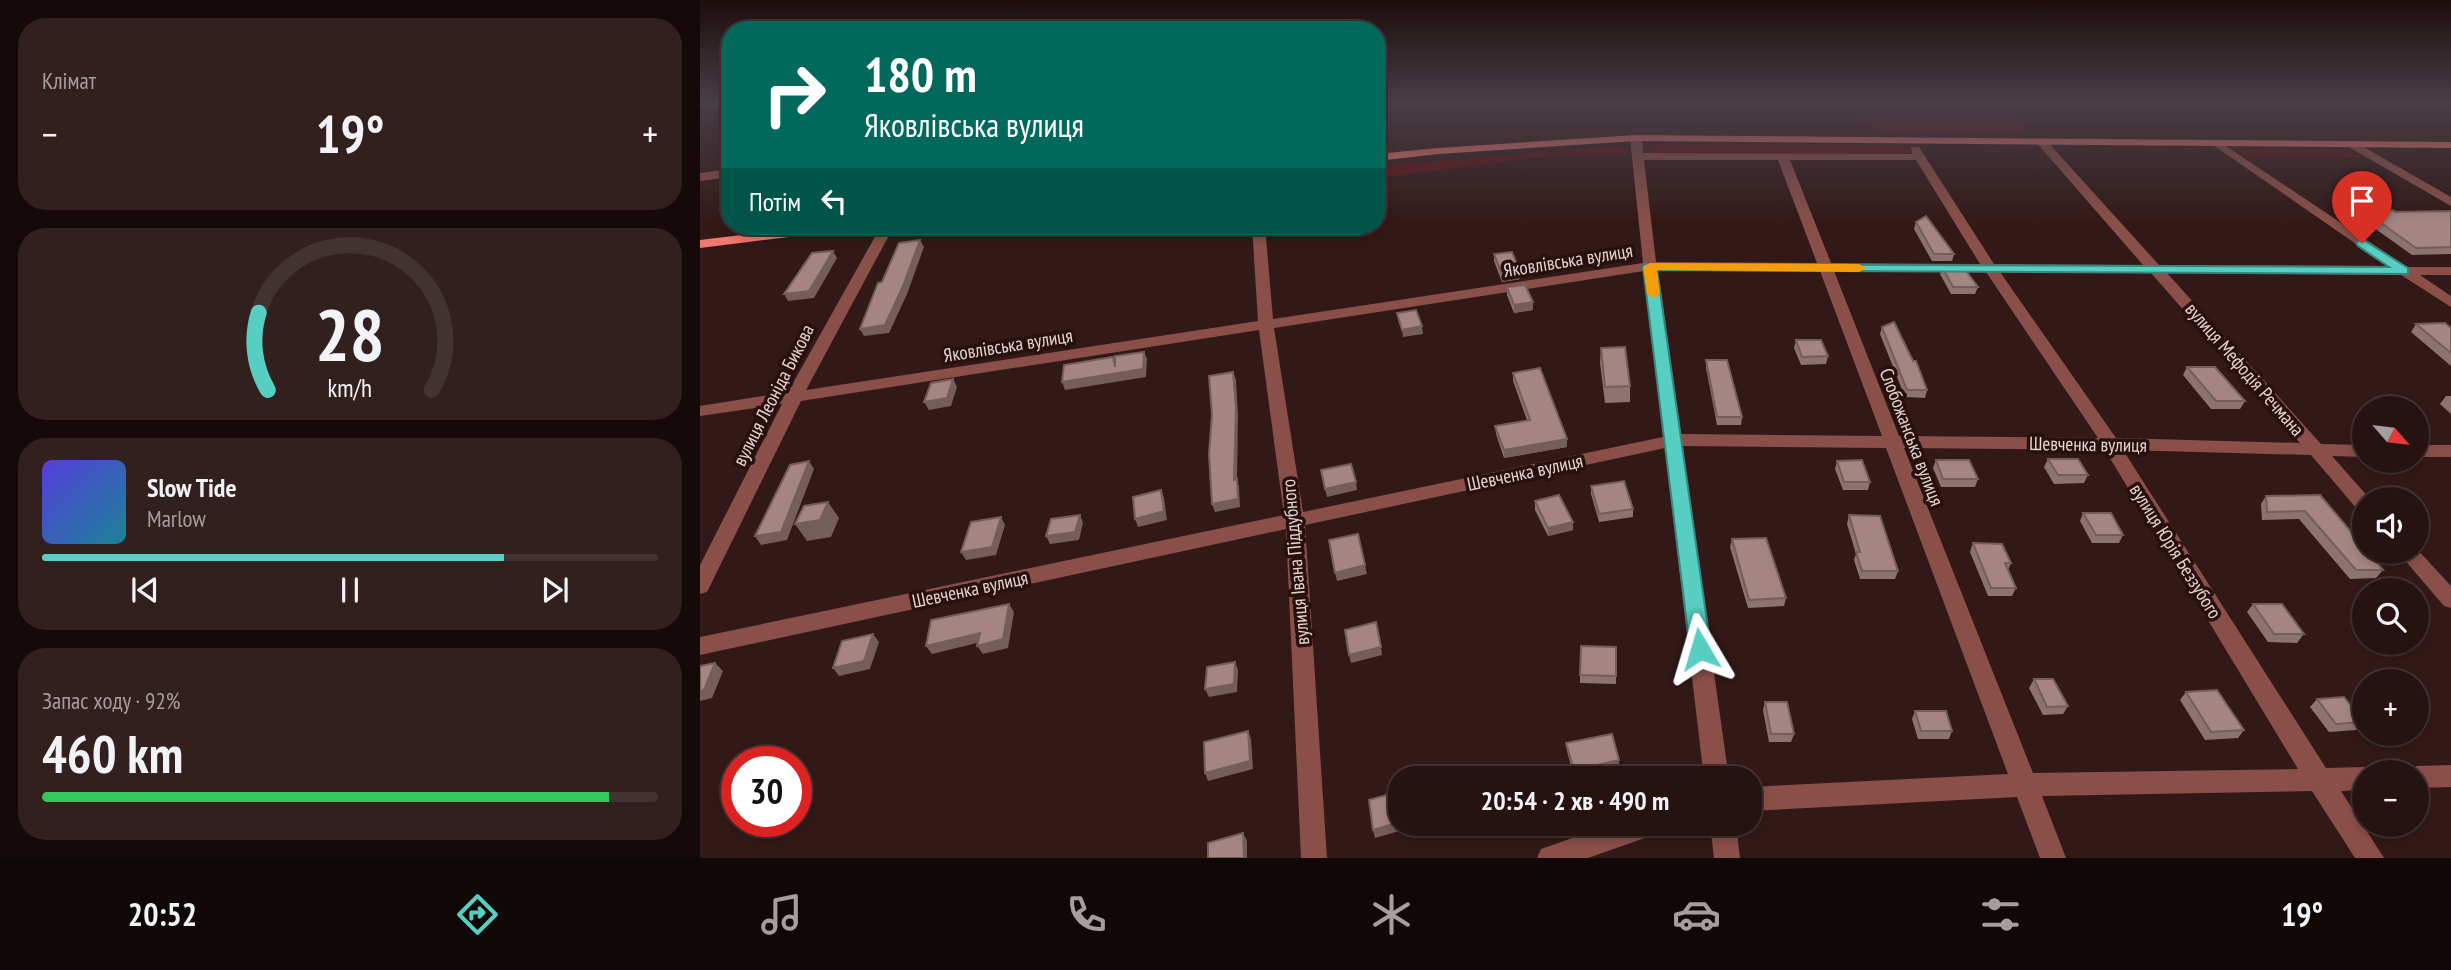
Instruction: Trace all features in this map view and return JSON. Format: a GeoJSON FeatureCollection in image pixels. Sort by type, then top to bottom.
{"type":"FeatureCollection","features":[{"type":"Feature","properties":{"kind":"main road"},"geometry":{"type":"LineString","coordinates":[[1386,157],[1438,151],[1772,143]]}},
{"type":"Feature","properties":{"kind":"main road"},"geometry":{"type":"LineString","coordinates":[[2222,143],[2451,145]]}},
{"type":"Feature","properties":{"kind":"main road"},"geometry":{"type":"LineString","coordinates":[[700,244],[773,235]]}},
{"type":"Feature","properties":{"kind":"street","name":"вулиця Юрія Беззубого"},"geometry":{"type":"LineString","coordinates":[[1912,143],[1990,267],[2110,444],[2319,781],[2371,858]]}},
{"type":"Feature","properties":{"kind":"street","name":"вулиця Мефодія Речмана"},"geometry":{"type":"LineString","coordinates":[[2043,143],[2352,491]]}},
{"type":"Feature","properties":{"kind":"street"},"geometry":{"type":"LineString","coordinates":[[2217,143],[2451,303]]}},
{"type":"Feature","properties":{"kind":"street"},"geometry":{"type":"LineString","coordinates":[[2350,144],[2451,202]]}},
{"type":"Feature","properties":{"kind":"street"},"geometry":{"type":"LineString","coordinates":[[1715,766],[1675,440],[1650,267],[1637,147],[1783,157],[1920,157]]}},
{"type":"Feature","properties":{"kind":"street","name":"Слобожанська вулиця"},"geometry":{"type":"LineString","coordinates":[[1783,157],[2053,858]]}},
{"type":"Feature","properties":{"kind":"street"},"geometry":{"type":"LineString","coordinates":[[700,177],[721,174]]}},
{"type":"Feature","properties":{"kind":"street","name":"вулиця Леоніда Бикова"},"geometry":{"type":"LineString","coordinates":[[700,586],[794,397],[882,235]]}},
{"type":"Feature","properties":{"kind":"street","name":"вулиця Івана Піддубного"},"geometry":{"type":"LineString","coordinates":[[1259,235],[1266,326],[1295,521],[1314,858]]}},
{"type":"Feature","properties":{"kind":"street","name":"Яковлівська вулиця"},"geometry":{"type":"LineString","coordinates":[[700,411],[1650,267],[2451,271]]}},
{"type":"Feature","properties":{"kind":"street","name":"Шевченка вулиця"},"geometry":{"type":"LineString","coordinates":[[700,646],[1675,440],[2110,444],[2352,451]]}},
{"type":"Feature","properties":{"kind":"street"},"geometry":{"type":"LineString","coordinates":[[2429,451],[2451,451]]}},
{"type":"Feature","properties":{"kind":"street"},"geometry":{"type":"LineString","coordinates":[[2419,564],[2451,600]]}},
{"type":"Feature","properties":{"kind":"street"},"geometry":{"type":"LineString","coordinates":[[2429,777],[2451,776]]}},
{"type":"Feature","properties":{"kind":"street"},"geometry":{"type":"LineString","coordinates":[[1762,798],[2024,785],[2352,780]]}},
{"type":"Feature","properties":{"kind":"street"},"geometry":{"type":"LineString","coordinates":[[1550,858],[1615,836]]}},
{"type":"Feature","properties":{"kind":"street"},"geometry":{"type":"LineString","coordinates":[[1724,836],[1727,858]]}},
{"type":"Feature","properties":{"kind":"shaded area"},"geometry":{"type":"Polygon","coordinates":[[[1654,145],[1901,146],[1909,148],[1911,153],[1645,151],[1654,145]]]}},
{"type":"Feature","properties":{"kind":"shaded area"},"geometry":{"type":"Polygon","coordinates":[[[1616,147],[1631,151],[1621,155],[1546,156],[1386,177],[1386,165],[1616,147]]]}},
{"type":"Feature","properties":{"kind":"shaded area"},"geometry":{"type":"Polygon","coordinates":[[[2238,150],[2338,150],[2361,157],[2245,157],[2238,150]]]}},
{"type":"Feature","properties":{"kind":"building"},"geometry":{"type":"Polygon","coordinates":[[[2392,210],[2451,211],[2451,247],[2416,248],[2367,213],[2392,210]]]}},
{"type":"Feature","properties":{"kind":"building"},"geometry":{"type":"Polygon","coordinates":[[[1926,216],[1954,254],[1934,254],[1916,222],[1926,216]]]}},
{"type":"Feature","properties":{"kind":"building"},"geometry":{"type":"Polygon","coordinates":[[[920,240],[885,325],[860,329],[878,283],[882,282],[899,243],[920,240]]]}},
{"type":"Feature","properties":{"kind":"building"},"geometry":{"type":"Polygon","coordinates":[[[833,251],[809,291],[784,294],[812,253],[833,251]]]}},
{"type":"Feature","properties":{"kind":"building"},"geometry":{"type":"Polygon","coordinates":[[[1512,252],[1520,272],[1502,274],[1494,254],[1512,252]]]}},
{"type":"Feature","properties":{"kind":"building"},"geometry":{"type":"Polygon","coordinates":[[[1942,267],[1963,267],[1978,287],[1953,287],[1942,267]]]}},
{"type":"Feature","properties":{"kind":"building"},"geometry":{"type":"Polygon","coordinates":[[[1525,285],[1533,302],[1514,305],[1507,287],[1525,285]]]}},
{"type":"Feature","properties":{"kind":"building"},"geometry":{"type":"Polygon","coordinates":[[[1416,310],[1422,326],[1402,330],[1397,313],[1416,310]]]}},
{"type":"Feature","properties":{"kind":"building"},"geometry":{"type":"Polygon","coordinates":[[[1894,322],[1913,361],[1916,361],[1927,390],[1907,390],[1882,327],[1894,322]]]}},
{"type":"Feature","properties":{"kind":"building"},"geometry":{"type":"Polygon","coordinates":[[[2445,323],[2451,328],[2451,353],[2416,324],[2445,323]]]}},
{"type":"Feature","properties":{"kind":"building"},"geometry":{"type":"Polygon","coordinates":[[[1796,340],[1821,340],[1828,356],[1802,357],[1796,340]]]}},
{"type":"Feature","properties":{"kind":"building"},"geometry":{"type":"Polygon","coordinates":[[[1625,347],[1630,386],[1605,387],[1601,348],[1625,347]]]}},
{"type":"Feature","properties":{"kind":"building"},"geometry":{"type":"Polygon","coordinates":[[[1144,352],[1143,369],[1062,382],[1064,365],[1113,357],[1115,367],[1115,356],[1144,352]]]}},
{"type":"Feature","properties":{"kind":"building"},"geometry":{"type":"Polygon","coordinates":[[[1706,360],[1727,360],[1742,417],[1717,417],[1706,360]]]}},
{"type":"Feature","properties":{"kind":"building"},"geometry":{"type":"Polygon","coordinates":[[[2187,367],[2215,367],[2245,401],[2216,401],[2187,367]]]}},
{"type":"Feature","properties":{"kind":"building"},"geometry":{"type":"Polygon","coordinates":[[[1540,368],[1567,439],[1504,450],[1495,426],[1530,420],[1513,373],[1540,368]]]}},
{"type":"Feature","properties":{"kind":"building"},"geometry":{"type":"Polygon","coordinates":[[[1233,372],[1236,408],[1234,480],[1237,479],[1238,499],[1212,504],[1209,454],[1212,414],[1209,376],[1233,372]]]}},
{"type":"Feature","properties":{"kind":"building"},"geometry":{"type":"Polygon","coordinates":[[[953,379],[947,398],[924,402],[931,383],[953,379]]]}},
{"type":"Feature","properties":{"kind":"building"},"geometry":{"type":"Polygon","coordinates":[[[2048,459],[2078,459],[2088,475],[2058,475],[2048,459]]]}},
{"type":"Feature","properties":{"kind":"building"},"geometry":{"type":"Polygon","coordinates":[[[1862,460],[1870,482],[1844,482],[1837,461],[1862,460]]]}},
{"type":"Feature","properties":{"kind":"building"},"geometry":{"type":"Polygon","coordinates":[[[1936,460],[1969,460],[1978,479],[1943,479],[1936,460]]]}},
{"type":"Feature","properties":{"kind":"building"},"geometry":{"type":"Polygon","coordinates":[[[809,461],[781,532],[755,536],[790,465],[809,461]]]}},
{"type":"Feature","properties":{"kind":"building"},"geometry":{"type":"Polygon","coordinates":[[[1351,464],[1356,482],[1325,489],[1321,470],[1351,464]]]}},
{"type":"Feature","properties":{"kind":"building"},"geometry":{"type":"Polygon","coordinates":[[[1624,481],[1633,509],[1599,514],[1591,486],[1624,481]]]}},
{"type":"Feature","properties":{"kind":"building"},"geometry":{"type":"Polygon","coordinates":[[[1161,490],[1164,511],[1135,519],[1133,497],[1161,490]]]}},
{"type":"Feature","properties":{"kind":"building"},"geometry":{"type":"Polygon","coordinates":[[[1559,495],[1573,522],[1548,528],[1535,501],[1559,495]]]}},
{"type":"Feature","properties":{"kind":"building"},"geometry":{"type":"Polygon","coordinates":[[[2320,495],[2352,533],[2352,564],[2378,564],[2383,570],[2356,570],[2305,511],[2267,512],[2266,496],[2320,495]]]}},
{"type":"Feature","properties":{"kind":"building"},"geometry":{"type":"Polygon","coordinates":[[[828,502],[820,520],[795,524],[804,506],[828,502]]]}},
{"type":"Feature","properties":{"kind":"building"},"geometry":{"type":"Polygon","coordinates":[[[2083,513],[2111,513],[2123,535],[2096,535],[2083,513]]]}},
{"type":"Feature","properties":{"kind":"building"},"geometry":{"type":"Polygon","coordinates":[[[1080,515],[1075,532],[1046,536],[1051,519],[1080,515]]]}},
{"type":"Feature","properties":{"kind":"building"},"geometry":{"type":"Polygon","coordinates":[[[1849,515],[1880,516],[1898,571],[1862,571],[1856,552],[1860,552],[1849,515]]]}},
{"type":"Feature","properties":{"kind":"building"},"geometry":{"type":"Polygon","coordinates":[[[1001,517],[992,547],[961,552],[971,522],[1001,517]]]}},
{"type":"Feature","properties":{"kind":"building"},"geometry":{"type":"Polygon","coordinates":[[[1358,534],[1365,565],[1335,573],[1329,540],[1358,534]]]}},
{"type":"Feature","properties":{"kind":"building"},"geometry":{"type":"Polygon","coordinates":[[[1766,538],[1786,598],[1749,600],[1732,539],[1766,538]]]}},
{"type":"Feature","properties":{"kind":"building"},"geometry":{"type":"Polygon","coordinates":[[[1973,543],[2002,544],[2011,563],[2005,563],[2016,588],[1991,588],[1973,543]]]}},
{"type":"Feature","properties":{"kind":"building"},"geometry":{"type":"Polygon","coordinates":[[[1009,604],[1003,639],[977,646],[980,633],[926,646],[931,620],[1009,604]]]}},
{"type":"Feature","properties":{"kind":"building"},"geometry":{"type":"Polygon","coordinates":[[[2253,604],[2282,604],[2304,634],[2274,634],[2253,604]]]}},
{"type":"Feature","properties":{"kind":"building"},"geometry":{"type":"Polygon","coordinates":[[[1376,622],[1381,647],[1349,655],[1345,630],[1376,622]]]}},
{"type":"Feature","properties":{"kind":"building"},"geometry":{"type":"Polygon","coordinates":[[[873,634],[864,661],[833,668],[842,641],[873,634]]]}},
{"type":"Feature","properties":{"kind":"building"},"geometry":{"type":"Polygon","coordinates":[[[1581,646],[1616,647],[1616,676],[1580,675],[1581,646]]]}},
{"type":"Feature","properties":{"kind":"building"},"geometry":{"type":"Polygon","coordinates":[[[1235,662],[1234,684],[1205,689],[1207,667],[1235,662]]]}},
{"type":"Feature","properties":{"kind":"building"},"geometry":{"type":"Polygon","coordinates":[[[715,663],[704,690],[700,691],[700,666],[715,663]]]}},
{"type":"Feature","properties":{"kind":"building"},"geometry":{"type":"Polygon","coordinates":[[[2034,679],[2053,679],[2068,706],[2047,707],[2034,679]]]}},
{"type":"Feature","properties":{"kind":"building"},"geometry":{"type":"Polygon","coordinates":[[[2217,690],[2244,730],[2211,732],[2186,692],[2217,690]]]}},
{"type":"Feature","properties":{"kind":"building"},"geometry":{"type":"Polygon","coordinates":[[[2344,697],[2352,707],[2352,723],[2336,724],[2317,699],[2344,697]]]}},
{"type":"Feature","properties":{"kind":"building"},"geometry":{"type":"Polygon","coordinates":[[[1765,702],[1787,702],[1794,734],[1771,734],[1765,702]]]}},
{"type":"Feature","properties":{"kind":"building"},"geometry":{"type":"Polygon","coordinates":[[[1915,711],[1946,711],[1952,731],[1921,731],[1915,711]]]}},
{"type":"Feature","properties":{"kind":"building"},"geometry":{"type":"Polygon","coordinates":[[[1248,731],[1250,761],[1205,773],[1204,742],[1248,731]]]}},
{"type":"Feature","properties":{"kind":"building"},"geometry":{"type":"Polygon","coordinates":[[[1612,734],[1619,760],[1592,766],[1573,766],[1566,743],[1612,734]]]}},
{"type":"Feature","properties":{"kind":"building"},"geometry":{"type":"Polygon","coordinates":[[[1388,794],[1388,826],[1373,830],[1369,800],[1388,794]]]}},
{"type":"Feature","properties":{"kind":"building"},"geometry":{"type":"Polygon","coordinates":[[[1243,833],[1244,858],[1208,858],[1208,843],[1243,833]]]}},
{"type":"Feature","properties":{"kind":"slow traffic"},"geometry":{"type":"LineString","coordinates":[[1654,294],[1650,267],[1859,268]]}},
{"type":"Feature","properties":{"kind":"route"},"geometry":{"type":"LineString","coordinates":[[1700,649],[1675,440],[1650,267],[2403,271],[2362,243]]}}]}
